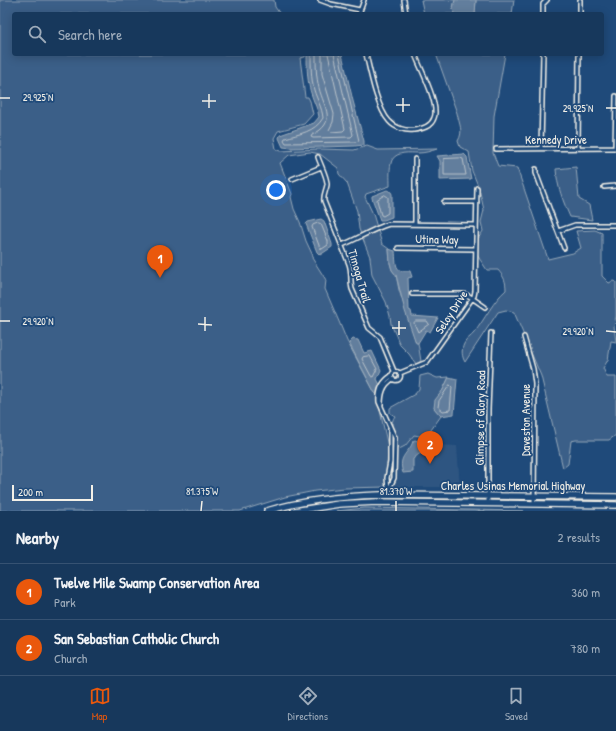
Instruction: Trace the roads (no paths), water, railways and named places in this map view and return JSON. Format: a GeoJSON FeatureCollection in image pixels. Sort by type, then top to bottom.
{"type":"FeatureCollection","features":[{"type":"Feature","properties":{"kind":"highway","name":"Charles Usinas Memorial Highway"},"geometry":{"type":"LineString","coordinates":[[267,511],[298,503],[332,498],[389,495],[616,497]]}},
{"type":"Feature","properties":{"kind":"highway"},"geometry":{"type":"LineString","coordinates":[[348,503],[386,500],[389,495]]}},
{"type":"Feature","properties":{"kind":"highway","name":"Charles Usinas Memorial Highway"},"geometry":{"type":"LineString","coordinates":[[294,511],[348,503],[616,505]]}},
{"type":"Feature","properties":{"kind":"street"},"geometry":{"type":"LineString","coordinates":[[320,0],[359,12],[364,0]]}},
{"type":"Feature","properties":{"kind":"street"},"geometry":{"type":"LineString","coordinates":[[404,0],[406,12]]}},
{"type":"Feature","properties":{"kind":"street"},"geometry":{"type":"LineString","coordinates":[[543,12],[543,4],[547,0]]}},
{"type":"Feature","properties":{"kind":"street"},"geometry":{"type":"LineString","coordinates":[[580,0],[580,12]]}},
{"type":"Feature","properties":{"kind":"street"},"geometry":{"type":"LineString","coordinates":[[366,56],[372,79],[384,115],[399,128],[410,130],[428,126],[434,119],[435,114],[429,88],[416,56]]}},
{"type":"Feature","properties":{"kind":"street"},"geometry":{"type":"LineString","coordinates":[[542,56],[542,148]]}},
{"type":"Feature","properties":{"kind":"street"},"geometry":{"type":"LineString","coordinates":[[578,148],[579,56]]}},
{"type":"Feature","properties":{"kind":"street"},"geometry":{"type":"LineString","coordinates":[[616,96],[616,148]]}},
{"type":"Feature","properties":{"kind":"street","name":"Kennedy Drive"},"geometry":{"type":"LineString","coordinates":[[496,148],[616,148]]}},
{"type":"Feature","properties":{"kind":"street","name":"Timoga Trail"},"geometry":{"type":"LineString","coordinates":[[318,157],[327,182],[323,197],[324,201],[351,270],[352,289],[369,328],[380,337],[394,371]]}},
{"type":"Feature","properties":{"kind":"street"},"geometry":{"type":"LineString","coordinates":[[415,159],[415,224]]}},
{"type":"Feature","properties":{"kind":"street"},"geometry":{"type":"LineString","coordinates":[[292,179],[322,167]]}},
{"type":"Feature","properties":{"kind":"street"},"geometry":{"type":"LineString","coordinates":[[536,169],[536,173],[564,248]]}},
{"type":"Feature","properties":{"kind":"street"},"geometry":{"type":"LineString","coordinates":[[604,187],[616,186]]}},
{"type":"Feature","properties":{"kind":"street","name":"Seloy Drive"},"geometry":{"type":"LineString","coordinates":[[381,407],[384,388],[389,382],[393,379],[399,379],[401,376],[400,373],[427,362],[473,298],[475,292],[477,188]]}},
{"type":"Feature","properties":{"kind":"street"},"geometry":{"type":"LineString","coordinates":[[444,202],[477,202]]}},
{"type":"Feature","properties":{"kind":"street"},"geometry":{"type":"LineString","coordinates":[[342,245],[389,224],[476,225]]}},
{"type":"Feature","properties":{"kind":"street"},"geometry":{"type":"LineString","coordinates":[[558,231],[575,225],[616,225]]}},
{"type":"Feature","properties":{"kind":"street","name":"Utina Way"},"geometry":{"type":"LineString","coordinates":[[398,248],[476,249]]}},
{"type":"Feature","properties":{"kind":"street"},"geometry":{"type":"LineString","coordinates":[[412,294],[464,294],[473,298],[485,307]]}},
{"type":"Feature","properties":{"kind":"street","name":"Glimpse of Glory Road"},"geometry":{"type":"LineString","coordinates":[[488,504],[491,333]]}},
{"type":"Feature","properties":{"kind":"street","name":"Daveston Avenue"},"geometry":{"type":"LineString","coordinates":[[524,337],[533,369],[535,384],[534,504]]}},
{"type":"Feature","properties":{"kind":"street"},"geometry":{"type":"LineString","coordinates":[[389,495],[390,487],[395,474],[395,438],[379,402],[379,392],[383,383],[394,371],[398,371],[400,373]]}},
{"type":"Feature","properties":{"kind":"street"},"geometry":{"type":"LineString","coordinates":[[389,495],[387,478],[390,462],[390,427]]}},
{"type":"Feature","properties":{"kind":"street"},"geometry":{"type":"LineString","coordinates":[[388,473],[395,474]]}},
{"type":"Feature","properties":{"kind":"water"},"geometry":{"type":"Polygon","coordinates":[[[455,0],[476,0],[475,12],[454,12],[455,0]]]}},
{"type":"Feature","properties":{"kind":"water"},"geometry":{"type":"Polygon","coordinates":[[[307,56],[342,56],[364,145],[283,147],[279,138],[280,135],[314,123],[319,117],[309,86],[307,56]]]}},
{"type":"Feature","properties":{"kind":"water"},"geometry":{"type":"Polygon","coordinates":[[[464,154],[467,157],[471,179],[440,180],[440,161],[437,156],[464,154]]]}},
{"type":"Feature","properties":{"kind":"water"},"geometry":{"type":"Polygon","coordinates":[[[387,190],[392,194],[392,217],[380,220],[372,196],[387,190]]]}},
{"type":"Feature","properties":{"kind":"water"},"geometry":{"type":"Polygon","coordinates":[[[321,219],[324,221],[332,247],[320,255],[317,252],[306,224],[308,222],[321,219]]]}},
{"type":"Feature","properties":{"kind":"water"},"geometry":{"type":"Polygon","coordinates":[[[389,249],[395,251],[398,269],[410,271],[412,277],[408,278],[409,310],[411,311],[412,316],[438,318],[430,332],[426,330],[418,343],[416,343],[405,311],[396,275],[392,270],[389,249]]]}},
{"type":"Feature","properties":{"kind":"water"},"geometry":{"type":"Polygon","coordinates":[[[353,339],[358,340],[364,353],[372,351],[381,370],[377,379],[380,385],[377,397],[349,343],[353,339]]]}},
{"type":"Feature","properties":{"kind":"water"},"geometry":{"type":"Polygon","coordinates":[[[449,377],[457,379],[454,414],[441,416],[434,408],[435,400],[443,390],[449,377]]]}},
{"type":"Feature","properties":{"kind":"water"},"geometry":{"type":"Polygon","coordinates":[[[415,440],[426,444],[428,447],[425,452],[419,454],[413,459],[413,472],[403,473],[403,458],[415,440]]]}},
{"type":"Feature","properties":{"kind":"place","name":"Twelve Mile Swamp Conservation Area"},"geometry":{"type":"Point","coordinates":[160,278]}},
{"type":"Feature","properties":{"kind":"place","name":"San Sebastian Catholic Church"},"geometry":{"type":"Point","coordinates":[430,464]}}]}
